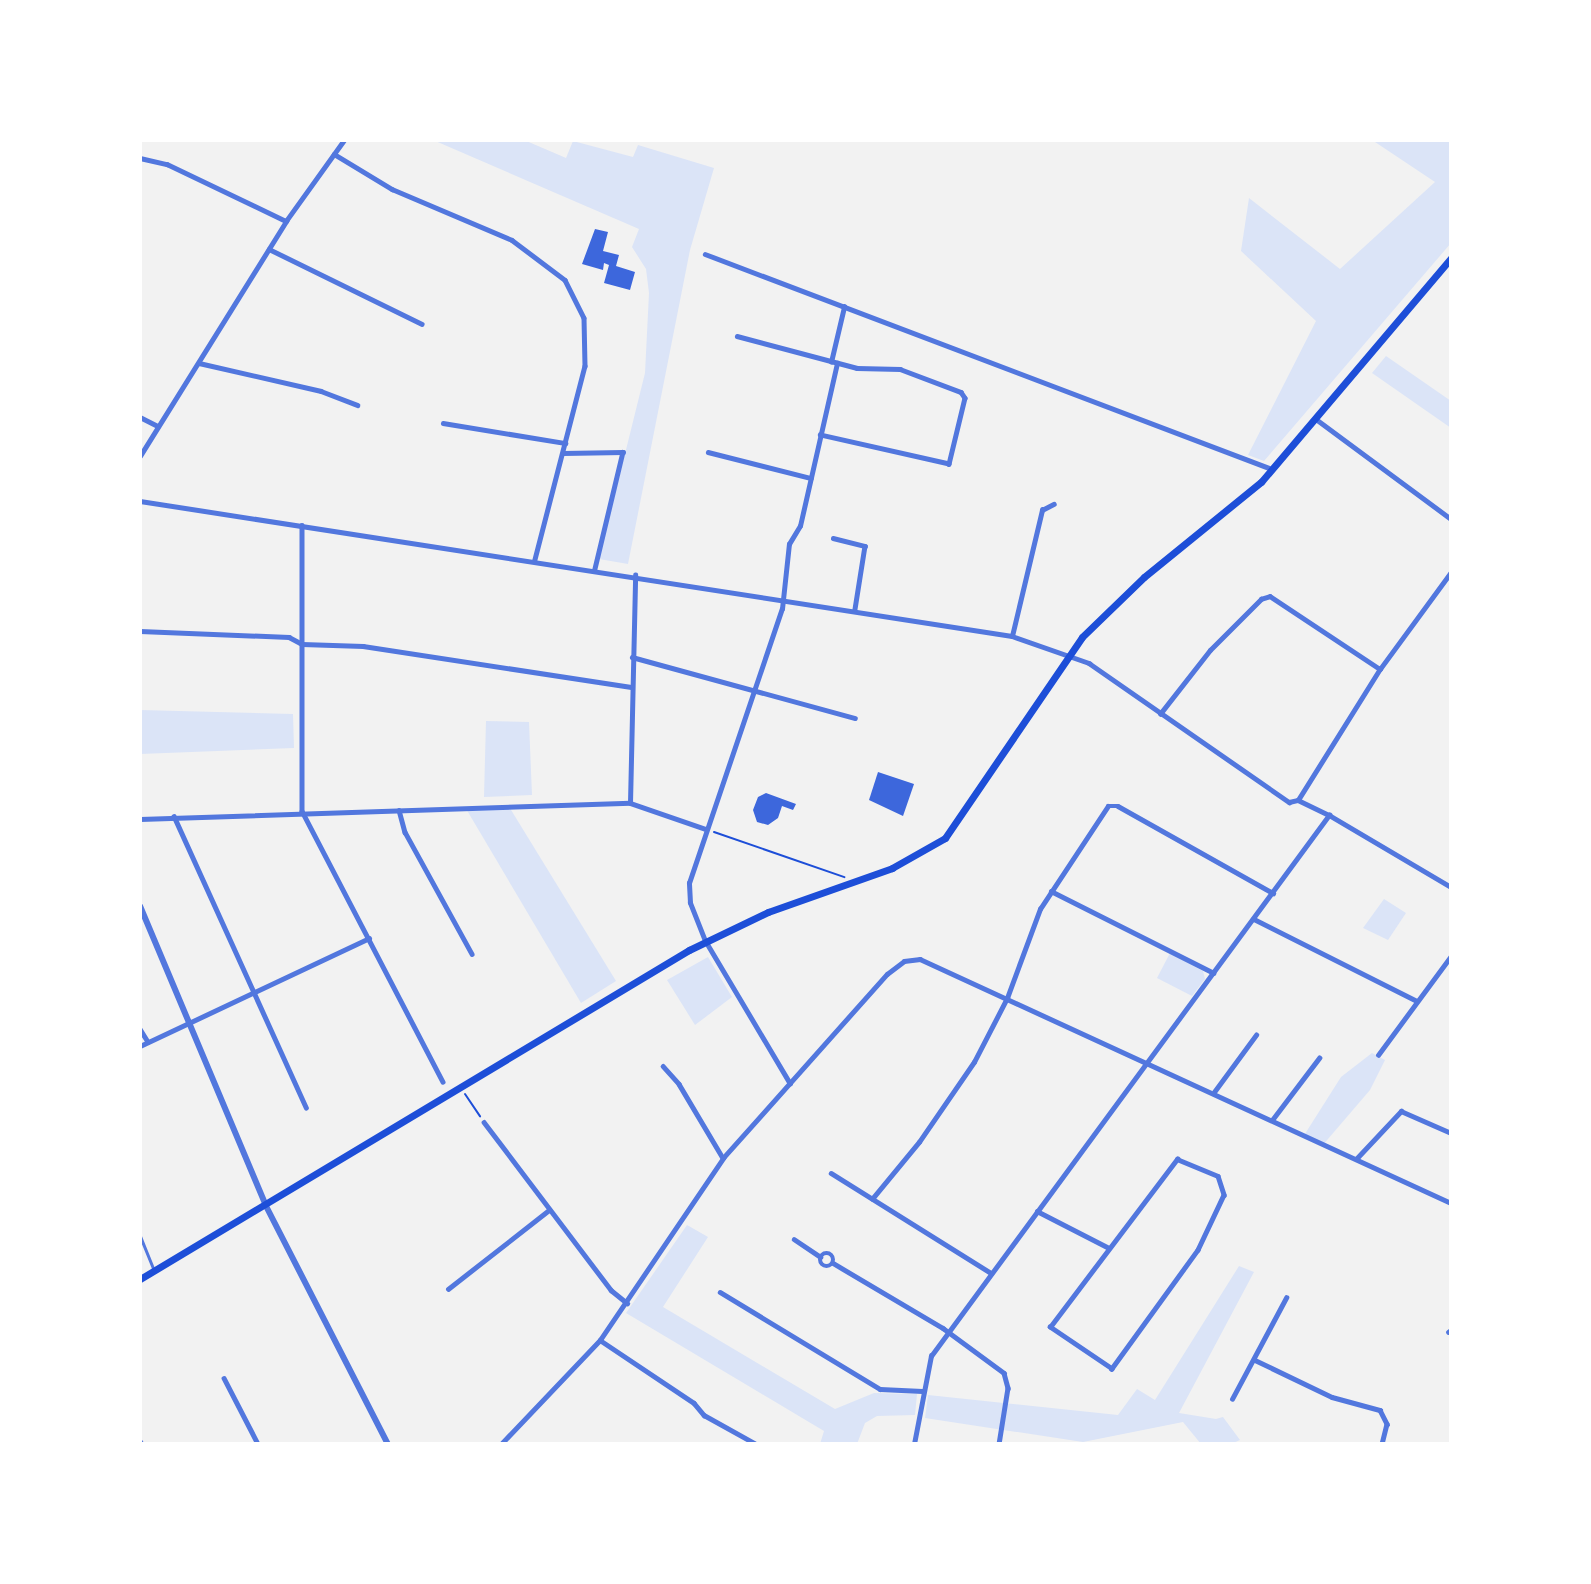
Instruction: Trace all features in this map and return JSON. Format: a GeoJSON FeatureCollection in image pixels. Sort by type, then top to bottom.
{"type":"FeatureCollection","features":[{"type":"Feature","properties":{"kind":"main road"},"geometry":{"type":"LineString","coordinates":[[140,1279],[705,941],[768,912],[857,881],[945,838],[975,799],[1069,654],[1114,604],[1233,507],[1272,469],[1451,258]]}},
{"type":"Feature","properties":{"kind":"street"},"geometry":{"type":"LineString","coordinates":[[140,456],[286,221],[344,140]]}},
{"type":"Feature","properties":{"kind":"street"},"geometry":{"type":"LineString","coordinates":[[334,154],[392,189],[512,240],[565,280],[584,318],[585,366],[535,560]]}},
{"type":"Feature","properties":{"kind":"street"},"geometry":{"type":"LineString","coordinates":[[140,158],[167,164],[286,221]]}},
{"type":"Feature","properties":{"kind":"street"},"geometry":{"type":"LineString","coordinates":[[268,249],[422,324]]}},
{"type":"Feature","properties":{"kind":"street"},"geometry":{"type":"LineString","coordinates":[[705,254],[1272,469]]}},
{"type":"Feature","properties":{"kind":"street"},"geometry":{"type":"LineString","coordinates":[[790,1084],[705,941],[688,893],[706,829],[756,689],[784,597],[789,544],[800,526],[844,307]]}},
{"type":"Feature","properties":{"kind":"street"},"geometry":{"type":"LineString","coordinates":[[737,336],[834,362],[900,369],[961,392],[965,398],[952,459],[943,465],[820,435]]}},
{"type":"Feature","properties":{"kind":"street"},"geometry":{"type":"LineString","coordinates":[[199,363],[321,391],[358,405]]}},
{"type":"Feature","properties":{"kind":"street"},"geometry":{"type":"LineString","coordinates":[[140,417],[158,426]]}},
{"type":"Feature","properties":{"kind":"street"},"geometry":{"type":"LineString","coordinates":[[1316,419],[1451,519]]}},
{"type":"Feature","properties":{"kind":"street"},"geometry":{"type":"LineString","coordinates":[[443,423],[565,443]]}},
{"type":"Feature","properties":{"kind":"street"},"geometry":{"type":"LineString","coordinates":[[563,453],[623,452],[595,569]]}},
{"type":"Feature","properties":{"kind":"street"},"geometry":{"type":"LineString","coordinates":[[708,452],[811,478]]}},
{"type":"Feature","properties":{"kind":"street"},"geometry":{"type":"LineString","coordinates":[[140,501],[784,597],[1013,636],[1069,654],[1289,802],[1298,800],[1329,815],[1451,887]]}},
{"type":"Feature","properties":{"kind":"street"},"geometry":{"type":"LineString","coordinates":[[1013,636],[1042,510],[1054,504]]}},
{"type":"Feature","properties":{"kind":"street"},"geometry":{"type":"LineString","coordinates":[[302,525],[302,811],[443,1082]]}},
{"type":"Feature","properties":{"kind":"street"},"geometry":{"type":"LineString","coordinates":[[833,538],[865,546],[855,609]]}},
{"type":"Feature","properties":{"kind":"street"},"geometry":{"type":"LineString","coordinates":[[1298,800],[1380,669],[1451,572]]}},
{"type":"Feature","properties":{"kind":"street"},"geometry":{"type":"LineString","coordinates":[[630,803],[635,575]]}},
{"type":"Feature","properties":{"kind":"street"},"geometry":{"type":"LineString","coordinates":[[1160,714],[1210,650],[1261,599],[1270,596],[1380,669]]}},
{"type":"Feature","properties":{"kind":"street"},"geometry":{"type":"LineString","coordinates":[[140,631],[289,636],[302,643],[363,646],[631,687]]}},
{"type":"Feature","properties":{"kind":"street"},"geometry":{"type":"LineString","coordinates":[[632,657],[855,718]]}},
{"type":"Feature","properties":{"kind":"street"},"geometry":{"type":"LineString","coordinates":[[140,819],[302,811],[630,803],[706,829]]}},
{"type":"Feature","properties":{"kind":"street"},"geometry":{"type":"LineString","coordinates":[[872,1199],[969,1070],[1007,998],[1051,891],[1105,810],[1118,806],[1273,893]]}},
{"type":"Feature","properties":{"kind":"street"},"geometry":{"type":"LineString","coordinates":[[399,810],[405,832],[472,954]]}},
{"type":"Feature","properties":{"kind":"street"},"geometry":{"type":"LineString","coordinates":[[914,1444],[922,1391],[931,1356],[1329,815]]}},
{"type":"Feature","properties":{"kind":"street"},"geometry":{"type":"LineString","coordinates":[[174,816],[306,1107]]}},
{"type":"Feature","properties":{"kind":"street"},"geometry":{"type":"LineString","coordinates":[[1051,891],[1214,973]]}},
{"type":"Feature","properties":{"kind":"street"},"geometry":{"type":"LineString","coordinates":[[140,906],[266,1206],[388,1444]]}},
{"type":"Feature","properties":{"kind":"street"},"geometry":{"type":"LineString","coordinates":[[1254,919],[1417,1001]]}},
{"type":"Feature","properties":{"kind":"street"},"geometry":{"type":"LineString","coordinates":[[140,1046],[369,938]]}},
{"type":"Feature","properties":{"kind":"street"},"geometry":{"type":"LineString","coordinates":[[1378,1055],[1451,956]]}},
{"type":"Feature","properties":{"kind":"street"},"geometry":{"type":"LineString","coordinates":[[502,1444],[600,1340],[723,1158],[887,974],[904,961],[920,959],[1451,1203]]}},
{"type":"Feature","properties":{"kind":"street"},"geometry":{"type":"LineString","coordinates":[[140,1028],[148,1042]]}},
{"type":"Feature","properties":{"kind":"street"},"geometry":{"type":"LineString","coordinates":[[1214,1092],[1256,1035]]}},
{"type":"Feature","properties":{"kind":"street"},"geometry":{"type":"LineString","coordinates":[[1272,1120],[1318,1058]]}},
{"type":"Feature","properties":{"kind":"street"},"geometry":{"type":"LineString","coordinates":[[663,1066],[680,1084],[723,1158]]}},
{"type":"Feature","properties":{"kind":"street"},"geometry":{"type":"LineString","coordinates":[[1356,1158],[1401,1111],[1451,1133]]}},
{"type":"Feature","properties":{"kind":"street"},"geometry":{"type":"LineString","coordinates":[[484,1122],[611,1290],[627,1303]]}},
{"type":"Feature","properties":{"kind":"street"},"geometry":{"type":"LineString","coordinates":[[1177,1159],[1223,1181],[1224,1195],[1198,1250],[1112,1369],[1050,1327],[1107,1247],[1177,1159]]}},
{"type":"Feature","properties":{"kind":"street"},"geometry":{"type":"LineString","coordinates":[[831,1173],[991,1273]]}},
{"type":"Feature","properties":{"kind":"street"},"geometry":{"type":"LineString","coordinates":[[448,1289],[549,1210]]}},
{"type":"Feature","properties":{"kind":"street"},"geometry":{"type":"LineString","coordinates":[[1037,1211],[1107,1247]]}},
{"type":"Feature","properties":{"kind":"street"},"geometry":{"type":"LineString","coordinates":[[794,1240],[821,1257],[831,1255],[833,1264]]}},
{"type":"Feature","properties":{"kind":"street"},"geometry":{"type":"LineString","coordinates":[[821,1257],[823,1266],[833,1264],[1004,1373],[1008,1388],[999,1444]]}},
{"type":"Feature","properties":{"kind":"street"},"geometry":{"type":"LineString","coordinates":[[720,1292],[880,1390],[922,1391]]}},
{"type":"Feature","properties":{"kind":"street"},"geometry":{"type":"LineString","coordinates":[[1232,1399],[1286,1298]]}},
{"type":"Feature","properties":{"kind":"street"},"geometry":{"type":"LineString","coordinates":[[600,1340],[694,1403],[704,1415],[756,1444]]}},
{"type":"Feature","properties":{"kind":"street"},"geometry":{"type":"LineString","coordinates":[[1255,1360],[1332,1397],[1380,1410],[1387,1424],[1382,1444]]}},
{"type":"Feature","properties":{"kind":"street"},"geometry":{"type":"LineString","coordinates":[[223,1378],[258,1444]]}},
{"type":"Feature","properties":{"kind":"lane"},"geometry":{"type":"LineString","coordinates":[[140,1235],[154,1271]]}},
{"type":"Feature","properties":{"kind":"path"},"geometry":{"type":"LineString","coordinates":[[706,829],[857,881]]}},
{"type":"Feature","properties":{"kind":"path"},"geometry":{"type":"LineString","coordinates":[[461,1088],[484,1122]]}},
{"type":"Feature","properties":{"kind":"shaded area"},"geometry":{"type":"Polygon","coordinates":[[[433,140],[524,140],[566,158],[573,141],[633,157],[638,145],[714,168],[690,250],[628,564],[599,559],[645,373],[649,293],[646,269],[632,247],[639,229],[433,140]]]}},
{"type":"Feature","properties":{"kind":"shaded area"},"geometry":{"type":"Polygon","coordinates":[[[1372,140],[1451,140],[1451,243],[1264,461],[1248,455],[1316,321],[1241,251],[1249,198],[1340,269],[1435,182],[1372,140]]]}},
{"type":"Feature","properties":{"kind":"shaded area"},"geometry":{"type":"Polygon","coordinates":[[[1386,356],[1451,401],[1451,428],[1372,373],[1386,356]]]}},
{"type":"Feature","properties":{"kind":"shaded area"},"geometry":{"type":"Polygon","coordinates":[[[140,710],[293,714],[294,748],[140,754],[140,710]]]}},
{"type":"Feature","properties":{"kind":"shaded area"},"geometry":{"type":"Polygon","coordinates":[[[486,721],[529,722],[532,795],[484,797],[486,721]]]}},
{"type":"Feature","properties":{"kind":"shaded area"},"geometry":{"type":"Polygon","coordinates":[[[508,805],[616,981],[581,1003],[465,807],[508,805]]]}},
{"type":"Feature","properties":{"kind":"shaded area"},"geometry":{"type":"Polygon","coordinates":[[[1384,899],[1406,913],[1388,940],[1363,928],[1384,899]]]}},
{"type":"Feature","properties":{"kind":"shaded area"},"geometry":{"type":"Polygon","coordinates":[[[1170,953],[1203,971],[1205,979],[1192,996],[1157,978],[1170,953]]]}},
{"type":"Feature","properties":{"kind":"shaded area"},"geometry":{"type":"Polygon","coordinates":[[[708,957],[732,997],[695,1025],[667,980],[708,957]]]}},
{"type":"Feature","properties":{"kind":"shaded area"},"geometry":{"type":"Polygon","coordinates":[[[1372,1053],[1385,1060],[1370,1090],[1322,1146],[1303,1137],[1341,1077],[1372,1053]]]}},
{"type":"Feature","properties":{"kind":"shaded area"},"geometry":{"type":"Polygon","coordinates":[[[687,1225],[708,1237],[663,1307],[835,1409],[874,1393],[917,1394],[915,1415],[877,1416],[865,1423],[857,1444],[820,1444],[824,1431],[626,1313],[687,1225]]]}},
{"type":"Feature","properties":{"kind":"shaded area"},"geometry":{"type":"Polygon","coordinates":[[[1239,1266],[1254,1272],[1179,1413],[1216,1419],[1223,1417],[1240,1440],[1231,1444],[1201,1444],[1183,1422],[1083,1442],[925,1418],[928,1395],[1118,1415],[1137,1389],[1155,1400],[1239,1266]]]}},
{"type":"Feature","properties":{"kind":"building"},"geometry":{"type":"Polygon","coordinates":[[[595,229],[608,232],[603,251],[619,255],[616,266],[635,272],[630,290],[604,283],[609,265],[604,263],[603,270],[582,264],[595,229]]]}},
{"type":"Feature","properties":{"kind":"building"},"geometry":{"type":"Polygon","coordinates":[[[878,772],[914,784],[903,816],[869,800],[878,772]]]}},
{"type":"Feature","properties":{"kind":"building"},"geometry":{"type":"Polygon","coordinates":[[[766,793],[796,804],[793,810],[782,806],[778,818],[768,825],[757,822],[753,810],[758,797],[766,793]]]}}]}
